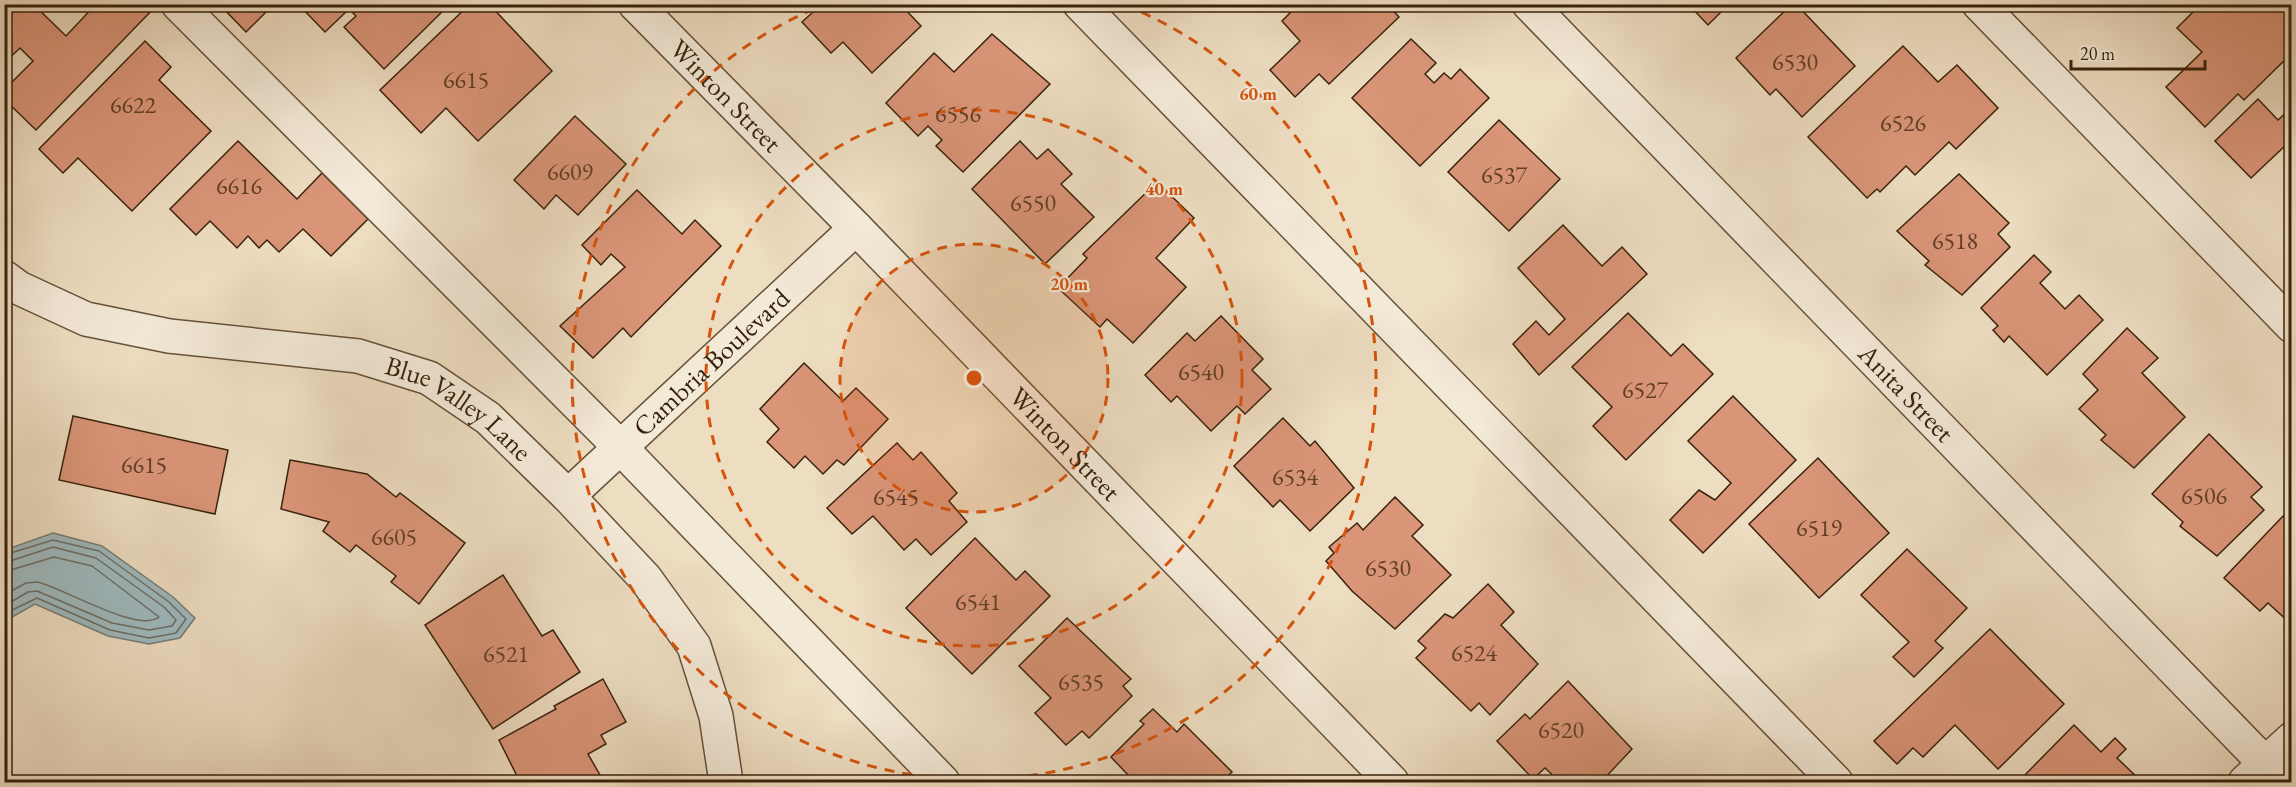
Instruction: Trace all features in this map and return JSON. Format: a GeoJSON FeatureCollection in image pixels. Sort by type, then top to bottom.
{"type":"FeatureCollection","features":[{"type":"Feature","properties":{"kind":"street"},"geometry":{"type":"LineString","coordinates":[[178,4],[621,448],[943,783]]}},
{"type":"Feature","properties":{"kind":"street","name":"Winton Street"},"geometry":{"type":"LineString","coordinates":[[635,4],[856,228],[1392,783]]}},
{"type":"Feature","properties":{"kind":"street"},"geometry":{"type":"LineString","coordinates":[[1080,4],[1836,783]]}},
{"type":"Feature","properties":{"kind":"street","name":"Anita Street"},"geometry":{"type":"LineString","coordinates":[[1529,4],[2264,776]]}},
{"type":"Feature","properties":{"kind":"street"},"geometry":{"type":"LineString","coordinates":[[1979,4],[2292,326]]}},
{"type":"Feature","properties":{"kind":"street","name":"Cambria Boulevard"},"geometry":{"type":"LineString","coordinates":[[568,496],[856,228]]}},
{"type":"Feature","properties":{"kind":"street","name":"Blue Valley Lane"},"geometry":{"type":"LineString","coordinates":[[4,276],[19,288],[86,319],[170,336],[358,356],[429,378],[488,418],[568,496],[645,578],[694,646],[716,716],[726,783]]}},
{"type":"Feature","properties":{"kind":"street"},"geometry":{"type":"LineString","coordinates":[[2264,776],[2292,739]]}},
{"type":"Feature","properties":{"kind":"water"},"geometry":{"type":"Polygon","coordinates":[[[53,533],[102,546],[173,597],[195,618],[180,638],[149,644],[108,636],[35,604],[5,621],[5,550],[53,533]]]}},
{"type":"Feature","properties":{"kind":"building"},"geometry":{"type":"Polygon","coordinates":[[[13,4],[33,4],[66,36],[96,4],[157,5],[36,130],[4,99],[4,90],[33,61],[20,48],[4,63],[4,14],[13,4]]]}},
{"type":"Feature","properties":{"kind":"building"},"geometry":{"type":"Polygon","coordinates":[[[219,4],[274,4],[246,32],[219,4]]]}},
{"type":"Feature","properties":{"kind":"building"},"geometry":{"type":"Polygon","coordinates":[[[298,4],[450,4],[384,69],[344,27],[356,16],[349,9],[325,32],[298,4]]]}},
{"type":"Feature","properties":{"kind":"building"},"geometry":{"type":"Polygon","coordinates":[[[470,4],[489,4],[552,71],[478,141],[446,108],[421,133],[380,90],[470,4]]]}},
{"type":"Feature","properties":{"kind":"building"},"geometry":{"type":"Polygon","coordinates":[[[805,4],[886,4],[889,7],[892,4],[900,4],[921,26],[872,73],[843,42],[831,53],[802,22],[813,12],[805,4]]]}},
{"type":"Feature","properties":{"kind":"building"},"geometry":{"type":"Polygon","coordinates":[[[1282,4],[1387,4],[1399,17],[1329,84],[1319,74],[1295,97],[1270,70],[1300,41],[1282,21],[1290,13],[1282,4]]]}},
{"type":"Feature","properties":{"kind":"building"},"geometry":{"type":"Polygon","coordinates":[[[1677,4],[1729,4],[1708,25],[1689,5],[1683,11],[1677,4]]]}},
{"type":"Feature","properties":{"kind":"building"},"geometry":{"type":"Polygon","coordinates":[[[1792,4],[1796,4],[1855,66],[1802,117],[1776,89],[1770,95],[1736,58],[1792,4]]]}},
{"type":"Feature","properties":{"kind":"building"},"geometry":{"type":"Polygon","coordinates":[[[2201,4],[2292,4],[2292,53],[2244,100],[2238,94],[2205,127],[2166,87],[2202,52],[2177,28],[2201,4]]]}},
{"type":"Feature","properties":{"kind":"building"},"geometry":{"type":"Polygon","coordinates":[[[992,34],[1050,84],[963,172],[936,146],[942,140],[928,126],[918,136],[886,103],[934,53],[954,72],[992,34]]]}},
{"type":"Feature","properties":{"kind":"building"},"geometry":{"type":"Polygon","coordinates":[[[1411,39],[1436,63],[1425,74],[1434,83],[1444,73],[1451,79],[1460,69],[1489,98],[1420,166],[1352,98],[1411,39]]]}},
{"type":"Feature","properties":{"kind":"building"},"geometry":{"type":"Polygon","coordinates":[[[145,41],[171,67],[159,80],[211,131],[132,211],[78,158],[63,173],[39,149],[145,41]]]}},
{"type":"Feature","properties":{"kind":"building"},"geometry":{"type":"Polygon","coordinates":[[[1903,46],[1938,82],[1957,65],[1998,108],[1956,149],[1949,142],[1915,175],[1906,166],[1880,192],[1877,189],[1867,198],[1808,137],[1903,46]]]}},
{"type":"Feature","properties":{"kind":"building"},"geometry":{"type":"Polygon","coordinates":[[[2258,99],[2278,120],[2292,107],[2292,147],[2288,143],[2251,178],[2215,141],[2258,99]]]}},
{"type":"Feature","properties":{"kind":"building"},"geometry":{"type":"Polygon","coordinates":[[[575,116],[626,164],[578,215],[556,195],[544,209],[514,180],[575,116]]]}},
{"type":"Feature","properties":{"kind":"building"},"geometry":{"type":"Polygon","coordinates":[[[1499,120],[1560,179],[1509,231],[1448,172],[1499,120]]]}},
{"type":"Feature","properties":{"kind":"building"},"geometry":{"type":"Polygon","coordinates":[[[238,141],[297,199],[322,173],[368,219],[331,256],[303,229],[279,252],[267,240],[259,248],[248,236],[237,248],[210,221],[196,235],[170,209],[238,141]]]}},
{"type":"Feature","properties":{"kind":"building"},"geometry":{"type":"Polygon","coordinates":[[[1020,141],[1037,159],[1048,149],[1072,174],[1061,184],[1094,217],[1045,264],[972,189],[1020,141]]]}},
{"type":"Feature","properties":{"kind":"building"},"geometry":{"type":"Polygon","coordinates":[[[1959,174],[2009,223],[1998,234],[2010,247],[1962,295],[1925,265],[1929,261],[1897,231],[1959,174]]]}},
{"type":"Feature","properties":{"kind":"building"},"geometry":{"type":"Polygon","coordinates":[[[1157,182],[1194,218],[1156,258],[1186,287],[1133,343],[1107,319],[1100,327],[1058,288],[1087,258],[1083,254],[1157,182]]]}},
{"type":"Feature","properties":{"kind":"building"},"geometry":{"type":"Polygon","coordinates":[[[637,190],[682,234],[695,220],[721,246],[631,337],[623,328],[593,358],[560,326],[625,267],[611,254],[601,265],[582,245],[637,190]]]}},
{"type":"Feature","properties":{"kind":"building"},"geometry":{"type":"Polygon","coordinates":[[[1563,225],[1602,266],[1622,247],[1647,274],[1539,375],[1513,344],[1536,321],[1549,335],[1565,319],[1518,268],[1563,225]]]}},
{"type":"Feature","properties":{"kind":"building"},"geometry":{"type":"Polygon","coordinates":[[[2034,255],[2051,272],[2040,283],[2065,309],[2079,295],[2103,320],[2047,375],[2009,336],[2004,342],[1993,330],[1998,326],[1981,308],[2034,255]]]}},
{"type":"Feature","properties":{"kind":"building"},"geometry":{"type":"Polygon","coordinates":[[[1628,313],[1671,356],[1683,344],[1713,374],[1626,460],[1593,426],[1612,407],[1572,367],[1628,313]]]}},
{"type":"Feature","properties":{"kind":"building"},"geometry":{"type":"Polygon","coordinates":[[[1221,316],[1263,359],[1252,370],[1271,389],[1245,414],[1237,406],[1211,431],[1177,396],[1171,402],[1145,375],[1187,333],[1195,341],[1221,316]]]}},
{"type":"Feature","properties":{"kind":"building"},"geometry":{"type":"Polygon","coordinates":[[[2127,328],[2158,358],[2142,373],[2185,417],[2134,468],[2101,440],[2106,435],[2079,409],[2098,390],[2083,374],[2127,328]]]}},
{"type":"Feature","properties":{"kind":"building"},"geometry":{"type":"Polygon","coordinates":[[[804,363],[843,401],[856,388],[888,419],[844,465],[837,460],[823,474],[805,456],[794,468],[767,442],[779,429],[760,409],[804,363]]]}},
{"type":"Feature","properties":{"kind":"building"},"geometry":{"type":"Polygon","coordinates":[[[1733,396],[1796,460],[1703,553],[1670,520],[1699,490],[1715,500],[1731,483],[1688,441],[1733,396]]]}},
{"type":"Feature","properties":{"kind":"building"},"geometry":{"type":"Polygon","coordinates":[[[73,416],[228,450],[215,514],[59,480],[73,416]]]}},
{"type":"Feature","properties":{"kind":"building"},"geometry":{"type":"Polygon","coordinates":[[[1283,418],[1310,446],[1315,441],[1354,488],[1310,531],[1280,500],[1273,507],[1234,466],[1283,418]]]}},
{"type":"Feature","properties":{"kind":"building"},"geometry":{"type":"Polygon","coordinates":[[[2209,434],[2262,487],[2251,497],[2264,510],[2217,556],[2180,526],[2183,522],[2152,494],[2209,434]]]}},
{"type":"Feature","properties":{"kind":"building"},"geometry":{"type":"Polygon","coordinates":[[[897,443],[913,460],[921,452],[957,493],[949,501],[967,522],[931,555],[916,539],[904,550],[873,516],[852,534],[827,508],[897,443]]]}},
{"type":"Feature","properties":{"kind":"building"},"geometry":{"type":"Polygon","coordinates":[[[1818,458],[1889,533],[1819,598],[1749,524],[1818,458]]]}},
{"type":"Feature","properties":{"kind":"building"},"geometry":{"type":"Polygon","coordinates":[[[290,460],[367,474],[396,497],[400,493],[465,543],[419,604],[391,582],[396,576],[356,545],[350,552],[323,531],[329,522],[281,509],[290,460]]]}},
{"type":"Feature","properties":{"kind":"building"},"geometry":{"type":"Polygon","coordinates":[[[1395,497],[1423,525],[1412,536],[1451,575],[1395,629],[1352,591],[1326,561],[1334,553],[1329,547],[1357,523],[1363,530],[1395,497]]]}},
{"type":"Feature","properties":{"kind":"building"},"geometry":{"type":"Polygon","coordinates":[[[2283,516],[2292,526],[2292,625],[2268,603],[2260,611],[2224,578],[2283,516]]]}},
{"type":"Feature","properties":{"kind":"building"},"geometry":{"type":"Polygon","coordinates":[[[975,538],[1016,580],[1025,571],[1050,596],[972,674],[906,608],[975,538]]]}},
{"type":"Feature","properties":{"kind":"building"},"geometry":{"type":"Polygon","coordinates":[[[1907,549],[1967,608],[1935,641],[1943,648],[1914,677],[1893,657],[1909,642],[1861,595],[1907,549]]]}},
{"type":"Feature","properties":{"kind":"building"},"geometry":{"type":"Polygon","coordinates":[[[503,575],[542,636],[553,630],[580,672],[493,729],[425,625],[503,575]]]}},
{"type":"Feature","properties":{"kind":"building"},"geometry":{"type":"Polygon","coordinates":[[[1488,584],[1514,612],[1501,625],[1538,664],[1490,715],[1479,703],[1471,711],[1416,658],[1426,648],[1418,641],[1445,614],[1453,618],[1488,584]]]}},
{"type":"Feature","properties":{"kind":"building"},"geometry":{"type":"Polygon","coordinates":[[[1067,618],[1131,679],[1123,686],[1132,696],[1089,738],[1082,731],[1066,745],[1035,713],[1051,698],[1019,666],[1067,618]]]}},
{"type":"Feature","properties":{"kind":"building"},"geometry":{"type":"Polygon","coordinates":[[[1990,629],[2064,704],[1998,769],[1955,725],[1923,757],[1913,748],[1897,764],[1874,741],[1990,629]]]}},
{"type":"Feature","properties":{"kind":"building"},"geometry":{"type":"Polygon","coordinates":[[[603,679],[626,722],[601,735],[606,744],[588,754],[604,782],[520,782],[499,740],[556,709],[554,706],[603,679]]]}},
{"type":"Feature","properties":{"kind":"building"},"geometry":{"type":"Polygon","coordinates":[[[1568,681],[1632,749],[1601,782],[1560,782],[1545,768],[1533,779],[1497,741],[1525,714],[1530,719],[1568,681]]]}},
{"type":"Feature","properties":{"kind":"building"},"geometry":{"type":"Polygon","coordinates":[[[1153,709],[1177,732],[1184,724],[1232,772],[1221,782],[1123,782],[1129,776],[1111,757],[1144,724],[1140,721],[1153,709]]]}},
{"type":"Feature","properties":{"kind":"building"},"geometry":{"type":"Polygon","coordinates":[[[2074,725],[2101,752],[2115,738],[2126,749],[2117,758],[2141,781],[2018,782],[2074,725]]]}}]}
